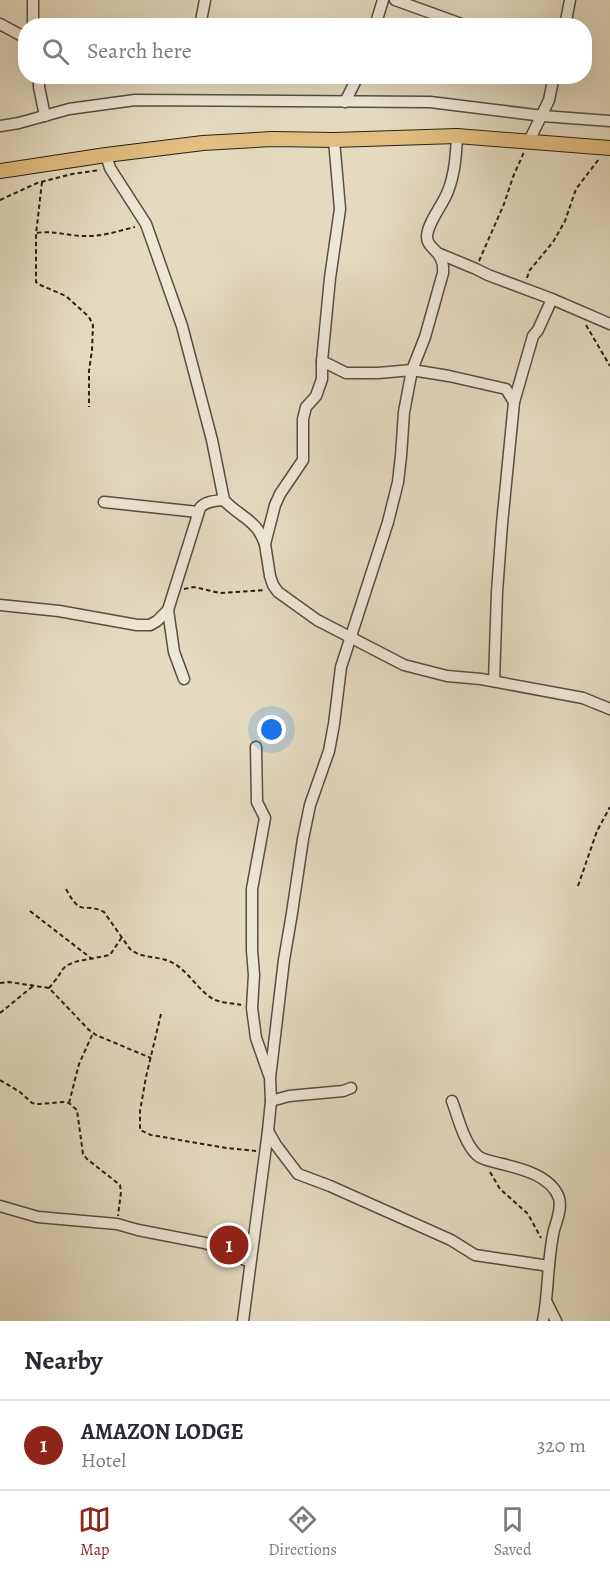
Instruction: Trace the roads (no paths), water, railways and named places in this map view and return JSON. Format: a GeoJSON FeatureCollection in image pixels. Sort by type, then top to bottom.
{"type":"FeatureCollection","features":[{"type":"Feature","properties":{"kind":"main road"},"geometry":{"type":"LineString","coordinates":[[0,171],[108,162],[203,143],[272,139],[334,140],[457,136],[609,148]]}},
{"type":"Feature","properties":{"kind":"street"},"geometry":{"type":"LineString","coordinates":[[33,0],[33,18]]}},
{"type":"Feature","properties":{"kind":"street"},"geometry":{"type":"LineString","coordinates":[[202,18],[205,0]]}},
{"type":"Feature","properties":{"kind":"street"},"geometry":{"type":"LineString","coordinates":[[377,18],[383,0]]}},
{"type":"Feature","properties":{"kind":"street"},"geometry":{"type":"LineString","coordinates":[[395,0],[445,18]]}},
{"type":"Feature","properties":{"kind":"street"},"geometry":{"type":"LineString","coordinates":[[567,18],[570,0]]}},
{"type":"Feature","properties":{"kind":"street"},"geometry":{"type":"LineString","coordinates":[[0,24],[18,34]]}},
{"type":"Feature","properties":{"kind":"street"},"geometry":{"type":"LineString","coordinates":[[39,84],[45,116]]}},
{"type":"Feature","properties":{"kind":"street"},"geometry":{"type":"LineString","coordinates":[[345,102],[354,84]]}},
{"type":"Feature","properties":{"kind":"street"},"geometry":{"type":"LineString","coordinates":[[529,141],[543,116],[552,84]]}},
{"type":"Feature","properties":{"kind":"street"},"geometry":{"type":"LineString","coordinates":[[0,126],[69,109],[135,100],[430,102],[543,116],[610,121]]}},
{"type":"Feature","properties":{"kind":"street"},"geometry":{"type":"LineString","coordinates":[[457,136],[456,162],[448,193],[428,230],[428,243],[440,254],[610,324]]}},
{"type":"Feature","properties":{"kind":"street"},"geometry":{"type":"LineString","coordinates":[[265,544],[279,494],[303,460],[303,419],[306,407],[316,396],[322,379],[330,278],[340,210],[334,140]]}},
{"type":"Feature","properties":{"kind":"street"},"geometry":{"type":"LineString","coordinates":[[108,162],[146,224],[182,326],[212,440],[224,500],[258,530],[265,544],[270,576],[276,590],[317,620],[404,665],[447,676],[494,681],[583,698],[610,709]]}},
{"type":"Feature","properties":{"kind":"street"},"geometry":{"type":"LineString","coordinates":[[243,1321],[268,1131],[271,1101],[270,1078],[284,960],[303,839],[310,805],[329,751],[341,667],[398,482],[404,412],[412,370],[425,337],[443,273],[444,266],[440,254]]}},
{"type":"Feature","properties":{"kind":"street"},"geometry":{"type":"LineString","coordinates":[[494,681],[497,592],[514,402],[532,336],[538,330],[552,299]]}},
{"type":"Feature","properties":{"kind":"street"},"geometry":{"type":"LineString","coordinates":[[322,361],[346,373],[412,370],[506,389],[514,402]]}},
{"type":"Feature","properties":{"kind":"street"},"geometry":{"type":"LineString","coordinates":[[184,679],[174,652],[168,610],[198,512],[202,505],[224,500]]}},
{"type":"Feature","properties":{"kind":"street"},"geometry":{"type":"LineString","coordinates":[[104,502],[198,512]]}},
{"type":"Feature","properties":{"kind":"street"},"geometry":{"type":"LineString","coordinates":[[0,605],[59,611],[136,625],[157,621],[168,610]]}},
{"type":"Feature","properties":{"kind":"street"},"geometry":{"type":"LineString","coordinates":[[256,747],[257,802],[265,818],[252,889],[254,975],[252,1008],[256,1038],[270,1078]]}},
{"type":"Feature","properties":{"kind":"street"},"geometry":{"type":"LineString","coordinates":[[271,1101],[289,1095],[343,1091],[351,1088]]}},
{"type":"Feature","properties":{"kind":"street"},"geometry":{"type":"LineString","coordinates":[[452,1101],[465,1136],[475,1154],[484,1160],[541,1177],[558,1196],[560,1205],[553,1238],[547,1303],[543,1321]]}},
{"type":"Feature","properties":{"kind":"street"},"geometry":{"type":"LineString","coordinates":[[268,1131],[298,1174],[451,1240],[475,1255],[549,1266]]}},
{"type":"Feature","properties":{"kind":"street"},"geometry":{"type":"LineString","coordinates":[[0,1206],[38,1217],[117,1224],[205,1243],[250,1262]]}},
{"type":"Feature","properties":{"kind":"street"},"geometry":{"type":"LineString","coordinates":[[547,1303],[556,1321]]}},
{"type":"Feature","properties":{"kind":"place","name":"AMAZON LODGE"},"geometry":{"type":"Point","coordinates":[229,1245]}}]}
